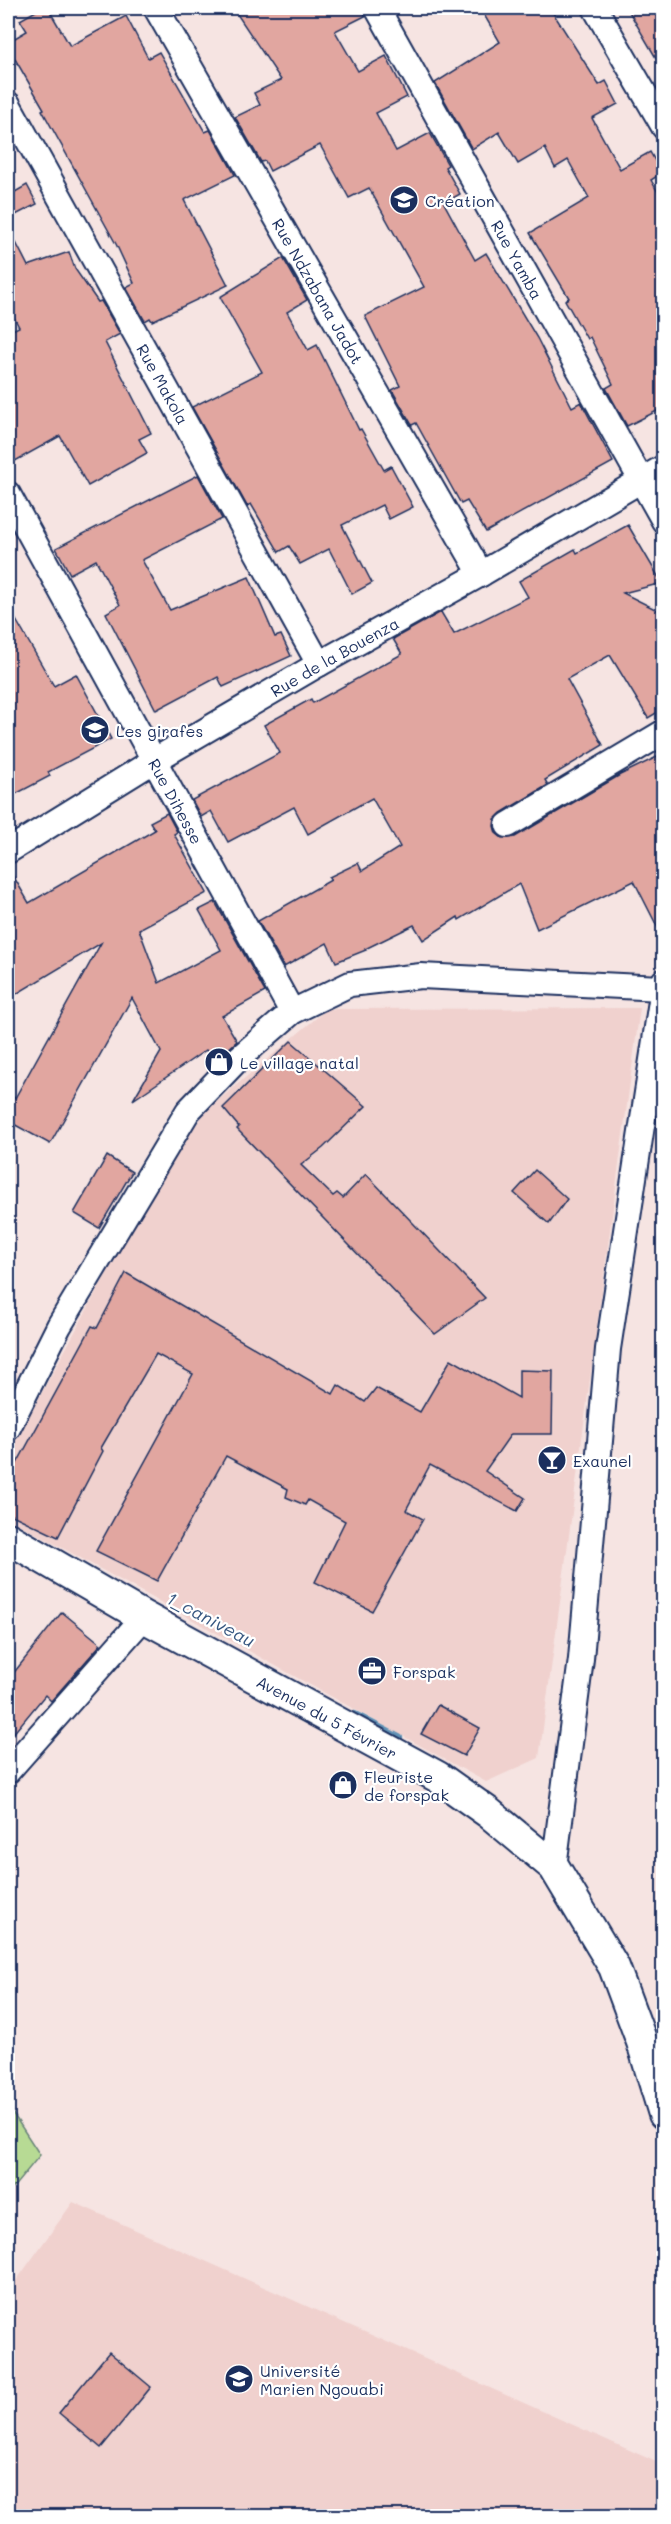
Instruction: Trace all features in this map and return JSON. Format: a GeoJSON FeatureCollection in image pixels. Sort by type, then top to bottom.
{"type":"FeatureCollection","features":[{"type":"Feature","properties":{"kind":"street","name":"Rue Ndzabana Jadot"},"geometry":{"type":"LineString","coordinates":[[156,8],[481,574]]}},
{"type":"Feature","properties":{"kind":"street","name":"Rue Yamba"},"geometry":{"type":"LineString","coordinates":[[377,8],[663,521]]}},
{"type":"Feature","properties":{"kind":"street"},"geometry":{"type":"LineString","coordinates":[[595,8],[663,127]]}},
{"type":"Feature","properties":{"kind":"street","name":"Rue Makola"},"geometry":{"type":"LineString","coordinates":[[8,104],[319,664]]}},
{"type":"Feature","properties":{"kind":"street","name":"Rue de la Bouenza"},"geometry":{"type":"LineString","coordinates":[[8,851],[155,760],[663,467]]}},
{"type":"Feature","properties":{"kind":"street","name":"Rue Dihesse"},"geometry":{"type":"LineString","coordinates":[[8,494],[292,1012]]}},
{"type":"Feature","properties":{"kind":"street"},"geometry":{"type":"LineString","coordinates":[[508,825],[663,732]]}},
{"type":"Feature","properties":{"kind":"street"},"geometry":{"type":"LineString","coordinates":[[8,1428],[59,1326],[188,1111],[238,1059],[292,1012],[350,984],[421,976],[662,985],[608,1349],[581,1659],[554,1867]]}},
{"type":"Feature","properties":{"kind":"street","name":"Avenue du 5 Février"},"geometry":{"type":"LineString","coordinates":[[8,1538],[144,1617],[438,1777],[489,1813],[554,1867],[614,1967],[642,2042],[663,2114]]}},
{"type":"Feature","properties":{"kind":"street"},"geometry":{"type":"LineString","coordinates":[[8,1771],[144,1617]]}},
{"type":"Feature","properties":{"kind":"shaded area"},"geometry":{"type":"Polygon","coordinates":[[[640,1008],[539,1758],[486,1782],[8,1518],[8,1455],[164,1168],[208,1109],[327,1009],[640,1008]]]}},
{"type":"Feature","properties":{"kind":"shaded area","name":"Université Marien Ngouabi"},"geometry":{"type":"Polygon","coordinates":[[[73,2202],[663,2465],[663,2516],[8,2516],[8,2292],[73,2202]]]}},
{"type":"Feature","properties":{"kind":"green space"},"geometry":{"type":"Polygon","coordinates":[[[8,2106],[40,2155],[8,2194],[8,2106]]]}},
{"type":"Feature","properties":{"kind":"building"},"geometry":{"type":"Polygon","coordinates":[[[41,8],[48,8],[70,46],[126,16],[148,58],[159,52],[205,132],[210,130],[235,175],[184,200],[228,285],[152,321],[150,318],[145,321],[126,287],[134,283],[116,244],[8,47],[8,42],[27,31],[20,20],[41,8]]]}},
{"type":"Feature","properties":{"kind":"building"},"geometry":{"type":"Polygon","coordinates":[[[233,8],[363,8],[365,16],[335,31],[358,71],[386,56],[407,97],[376,113],[396,151],[430,133],[448,165],[445,167],[460,194],[444,203],[475,260],[486,253],[537,338],[572,407],[581,402],[613,462],[486,532],[467,501],[461,504],[416,423],[412,425],[392,390],[400,386],[365,316],[424,287],[369,188],[349,198],[320,145],[270,171],[265,161],[261,162],[235,117],[260,105],[254,93],[281,80],[233,8]]]}},
{"type":"Feature","properties":{"kind":"building"},"geometry":{"type":"Polygon","coordinates":[[[480,8],[550,8],[599,85],[606,81],[618,104],[592,118],[620,169],[650,152],[662,173],[651,180],[663,201],[663,408],[627,426],[606,388],[613,384],[590,337],[587,339],[565,300],[569,298],[530,233],[589,198],[568,160],[555,168],[545,148],[518,164],[499,132],[472,149],[435,83],[500,42],[480,8]]]}},
{"type":"Feature","properties":{"kind":"building"},"geometry":{"type":"Polygon","coordinates":[[[627,8],[663,8],[663,70],[627,8]]]}},
{"type":"Feature","properties":{"kind":"building"},"geometry":{"type":"Polygon","coordinates":[[[27,185],[37,204],[8,219],[8,196],[27,185]]]}},
{"type":"Feature","properties":{"kind":"building"},"geometry":{"type":"Polygon","coordinates":[[[8,227],[28,266],[69,252],[75,269],[98,302],[101,301],[120,334],[105,342],[151,433],[139,439],[147,453],[88,486],[60,436],[8,465],[8,332],[19,327],[8,306],[8,227]]]}},
{"type":"Feature","properties":{"kind":"building"},"geometry":{"type":"Polygon","coordinates":[[[283,258],[307,300],[287,312],[308,350],[317,345],[359,430],[361,429],[384,470],[391,466],[413,507],[389,519],[382,505],[342,525],[372,583],[352,594],[329,549],[300,564],[289,546],[279,552],[251,504],[247,506],[192,407],[262,372],[220,297],[283,258]]]}},
{"type":"Feature","properties":{"kind":"building"},"geometry":{"type":"Polygon","coordinates":[[[198,475],[222,519],[142,560],[170,610],[249,577],[275,637],[281,635],[291,656],[223,687],[218,677],[156,710],[106,613],[120,605],[96,560],[70,574],[56,548],[198,475]]]}},
{"type":"Feature","properties":{"kind":"building"},"geometry":{"type":"Polygon","coordinates":[[[628,525],[662,583],[623,593],[663,613],[663,709],[648,718],[610,655],[567,679],[603,745],[545,780],[548,785],[501,813],[495,819],[494,826],[496,833],[502,838],[515,837],[620,775],[663,754],[663,938],[634,881],[537,929],[519,884],[459,920],[458,917],[423,940],[414,925],[366,950],[336,962],[327,943],[284,967],[258,921],[331,880],[329,877],[358,863],[362,871],[400,847],[372,798],[308,834],[294,807],[228,842],[211,811],[201,817],[192,800],[280,753],[264,725],[311,699],[313,703],[402,654],[393,639],[441,612],[454,634],[528,597],[519,581],[575,549],[577,553],[628,525]]]}},
{"type":"Feature","properties":{"kind":"building"},"geometry":{"type":"Polygon","coordinates":[[[8,606],[54,686],[76,674],[111,739],[48,772],[50,776],[8,798],[8,606]]]}},
{"type":"Feature","properties":{"kind":"building"},"geometry":{"type":"Polygon","coordinates":[[[167,813],[177,832],[174,834],[207,893],[139,929],[159,983],[221,950],[199,910],[215,902],[265,992],[222,1016],[237,1041],[226,1051],[213,1060],[206,1050],[133,1100],[161,1052],[132,998],[50,1144],[8,1121],[8,1094],[15,1098],[101,943],[8,999],[8,867],[29,903],[155,830],[150,822],[167,813]]]}},
{"type":"Feature","properties":{"kind":"building"},"geometry":{"type":"Polygon","coordinates":[[[291,1041],[366,1106],[323,1148],[301,1165],[333,1196],[337,1193],[343,1198],[366,1174],[485,1298],[435,1334],[237,1129],[239,1127],[223,1108],[291,1041]]]}},
{"type":"Feature","properties":{"kind":"building"},"geometry":{"type":"Polygon","coordinates":[[[107,1156],[132,1172],[99,1228],[74,1213],[107,1156]]]}},
{"type":"Feature","properties":{"kind":"building"},"geometry":{"type":"Polygon","coordinates":[[[535,1170],[567,1199],[549,1224],[514,1193],[535,1170]]]}},
{"type":"Feature","properties":{"kind":"building"},"geometry":{"type":"Polygon","coordinates":[[[126,1273],[333,1394],[338,1385],[365,1402],[376,1388],[420,1412],[451,1359],[519,1398],[519,1370],[553,1371],[552,1434],[511,1434],[485,1471],[525,1498],[517,1511],[430,1465],[406,1510],[423,1519],[372,1611],[315,1582],[345,1521],[308,1500],[305,1505],[286,1497],[288,1489],[226,1456],[157,1581],[96,1551],[193,1374],[156,1354],[101,1448],[103,1451],[58,1537],[8,1513],[8,1480],[92,1326],[97,1328],[126,1273]]]}},
{"type":"Feature","properties":{"kind":"building"},"geometry":{"type":"Polygon","coordinates":[[[62,1612],[101,1644],[51,1701],[45,1695],[8,1740],[8,1680],[62,1612]]]}},
{"type":"Feature","properties":{"kind":"building"},"geometry":{"type":"Polygon","coordinates":[[[438,1705],[480,1728],[464,1756],[421,1734],[438,1705]]]}},
{"type":"Feature","properties":{"kind":"building"},"geometry":{"type":"Polygon","coordinates":[[[109,2352],[151,2387],[101,2448],[59,2413],[109,2352]]]}},
{"type":"Feature","properties":{"kind":"waterway","name":"1_caniveau"},"geometry":{"type":"LineString","coordinates":[[355,1715],[399,1738]]}},
{"type":"Feature","properties":{"kind":"place","name":"Création"},"geometry":{"type":"Point","coordinates":[404,200]}},
{"type":"Feature","properties":{"kind":"place","name":"Les girafes"},"geometry":{"type":"Point","coordinates":[95,730]}},
{"type":"Feature","properties":{"kind":"place","name":"Le village natal"},"geometry":{"type":"Point","coordinates":[219,1062]}},
{"type":"Feature","properties":{"kind":"place","name":"Exaunel"},"geometry":{"type":"Point","coordinates":[552,1460]}},
{"type":"Feature","properties":{"kind":"place","name":"Forspak"},"geometry":{"type":"Point","coordinates":[372,1671]}},
{"type":"Feature","properties":{"kind":"place","name":"Fleuriste de forspak"},"geometry":{"type":"Point","coordinates":[343,1785]}},
{"type":"Feature","properties":{"kind":"place","name":"Université Marien Ngouabi"},"geometry":{"type":"Point","coordinates":[239,2379]}}]}
